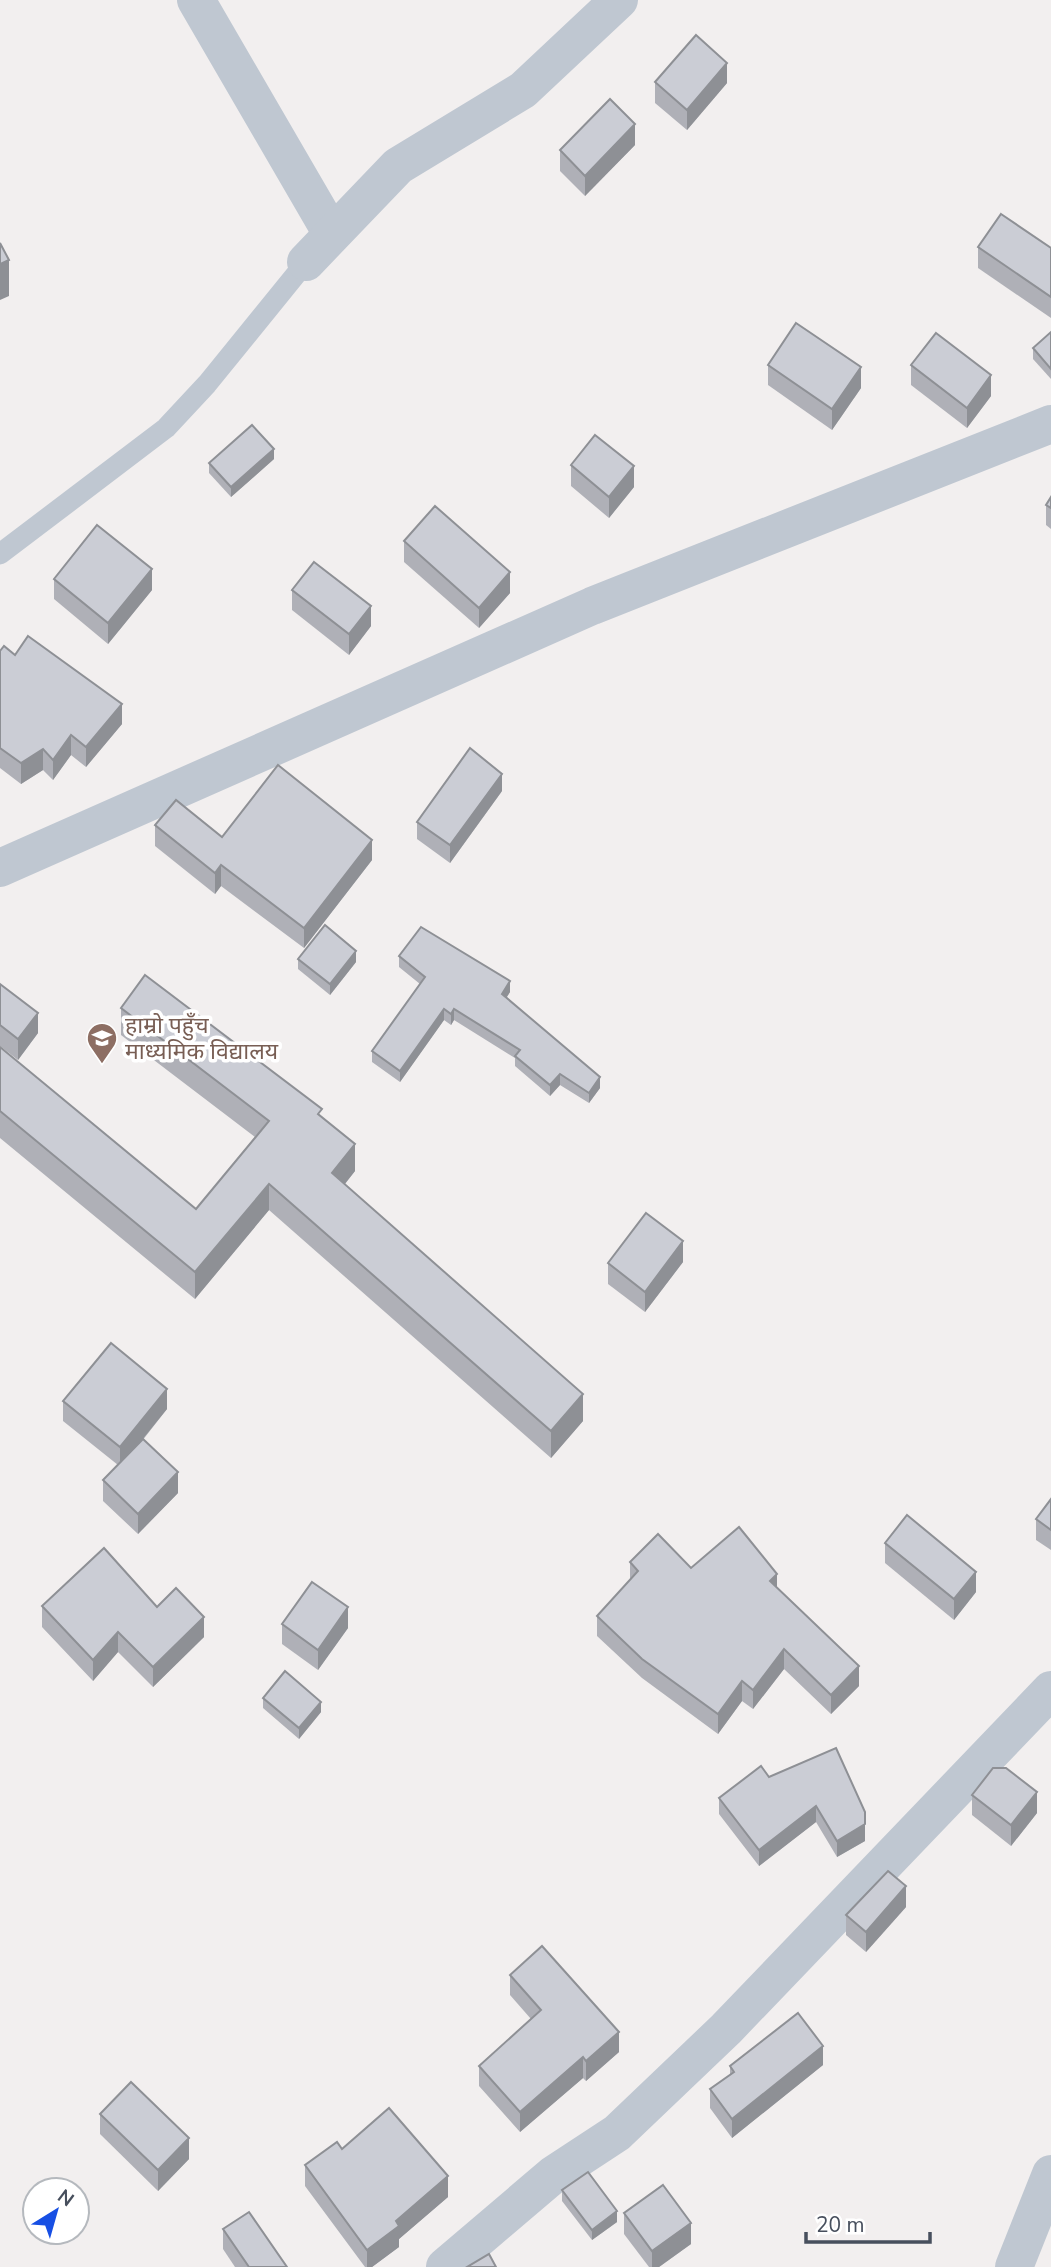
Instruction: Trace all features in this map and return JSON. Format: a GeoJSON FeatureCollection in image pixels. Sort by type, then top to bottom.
{"type":"FeatureCollection","features":[{"type":"Feature","properties":{"kind":"street"},"geometry":{"type":"LineString","coordinates":[[196,0],[332,234]]}},
{"type":"Feature","properties":{"kind":"street"},"geometry":{"type":"LineString","coordinates":[[306,262],[398,166],[523,90],[619,0]]}},
{"type":"Feature","properties":{"kind":"street"},"geometry":{"type":"LineString","coordinates":[[0,868],[592,606],[1051,424]]}},
{"type":"Feature","properties":{"kind":"street"},"geometry":{"type":"LineString","coordinates":[[444,2267],[554,2175],[617,2133],[726,2029],[1051,1690]]}},
{"type":"Feature","properties":{"kind":"street"},"geometry":{"type":"LineString","coordinates":[[1014,2267],[1051,2174]]}},
{"type":"Feature","properties":{"kind":"lane"},"geometry":{"type":"LineString","coordinates":[[0,554],[166,429],[207,384],[306,262]]}},
{"type":"Feature","properties":{"kind":"building"},"geometry":{"type":"Polygon","coordinates":[[[696,35],[727,63],[687,110],[655,82],[696,35]]]}},
{"type":"Feature","properties":{"kind":"building"},"geometry":{"type":"Polygon","coordinates":[[[610,99],[635,124],[585,176],[560,150],[610,99]]]}},
{"type":"Feature","properties":{"kind":"building"},"geometry":{"type":"Polygon","coordinates":[[[1001,214],[1051,248],[1051,297],[978,247],[1001,214]]]}},
{"type":"Feature","properties":{"kind":"building"},"geometry":{"type":"Polygon","coordinates":[[[0,243],[9,260],[0,264],[0,243]]]}},
{"type":"Feature","properties":{"kind":"building"},"geometry":{"type":"Polygon","coordinates":[[[796,323],[861,367],[832,409],[768,365],[796,323]]]}},
{"type":"Feature","properties":{"kind":"building"},"geometry":{"type":"Polygon","coordinates":[[[1051,332],[1051,369],[1033,348],[1051,332]]]}},
{"type":"Feature","properties":{"kind":"building"},"geometry":{"type":"Polygon","coordinates":[[[936,333],[991,375],[967,408],[911,365],[936,333]]]}},
{"type":"Feature","properties":{"kind":"building"},"geometry":{"type":"Polygon","coordinates":[[[252,425],[274,449],[231,487],[209,463],[252,425]]]}},
{"type":"Feature","properties":{"kind":"building"},"geometry":{"type":"Polygon","coordinates":[[[595,435],[634,466],[609,497],[571,465],[595,435]]]}},
{"type":"Feature","properties":{"kind":"building"},"geometry":{"type":"Polygon","coordinates":[[[435,506],[510,572],[479,608],[404,541],[435,506]]]}},
{"type":"Feature","properties":{"kind":"building"},"geometry":{"type":"Polygon","coordinates":[[[97,525],[152,569],[108,623],[54,579],[97,525]]]}},
{"type":"Feature","properties":{"kind":"building"},"geometry":{"type":"Polygon","coordinates":[[[314,562],[371,606],[349,634],[292,590],[314,562]]]}},
{"type":"Feature","properties":{"kind":"building"},"geometry":{"type":"Polygon","coordinates":[[[28,636],[122,704],[86,747],[71,735],[53,760],[43,749],[21,763],[0,748],[0,651],[4,646],[15,655],[28,636]]]}},
{"type":"Feature","properties":{"kind":"building"},"geometry":{"type":"Polygon","coordinates":[[[470,748],[502,774],[450,845],[417,822],[470,748]]]}},
{"type":"Feature","properties":{"kind":"building"},"geometry":{"type":"Polygon","coordinates":[[[278,765],[372,840],[304,928],[221,865],[215,873],[155,825],[176,800],[222,837],[278,765]]]}},
{"type":"Feature","properties":{"kind":"building"},"geometry":{"type":"Polygon","coordinates":[[[325,925],[356,951],[330,984],[298,959],[325,925]]]}},
{"type":"Feature","properties":{"kind":"building"},"geometry":{"type":"Polygon","coordinates":[[[421,927],[510,981],[502,994],[600,1077],[589,1093],[560,1074],[550,1085],[515,1056],[520,1050],[454,1009],[451,1014],[444,1009],[400,1071],[372,1051],[425,977],[399,956],[421,927]]]}},
{"type":"Feature","properties":{"kind":"building"},"geometry":{"type":"Polygon","coordinates":[[[145,975],[322,1109],[318,1114],[355,1144],[332,1173],[583,1394],[551,1431],[269,1184],[195,1272],[0,1111],[0,1047],[196,1209],[269,1121],[121,1008],[145,975]]]}},
{"type":"Feature","properties":{"kind":"building"},"geometry":{"type":"Polygon","coordinates":[[[0,984],[38,1013],[18,1039],[0,1025],[0,984]]]}},
{"type":"Feature","properties":{"kind":"building"},"geometry":{"type":"Polygon","coordinates":[[[646,1213],[683,1241],[645,1292],[608,1263],[646,1213]]]}},
{"type":"Feature","properties":{"kind":"building"},"geometry":{"type":"Polygon","coordinates":[[[111,1343],[167,1389],[120,1447],[63,1401],[111,1343]]]}},
{"type":"Feature","properties":{"kind":"building"},"geometry":{"type":"Polygon","coordinates":[[[143,1439],[178,1472],[138,1514],[103,1480],[143,1439]]]}},
{"type":"Feature","properties":{"kind":"building"},"geometry":{"type":"Polygon","coordinates":[[[1051,1499],[1051,1530],[1036,1519],[1051,1499]]]}},
{"type":"Feature","properties":{"kind":"building"},"geometry":{"type":"Polygon","coordinates":[[[907,1515],[976,1572],[954,1599],[885,1543],[907,1515]]]}},
{"type":"Feature","properties":{"kind":"building"},"geometry":{"type":"Polygon","coordinates":[[[739,1527],[777,1574],[770,1581],[859,1666],[831,1695],[784,1649],[753,1690],[742,1681],[718,1714],[642,1659],[597,1616],[638,1571],[630,1562],[658,1534],[691,1568],[739,1527]]]}},
{"type":"Feature","properties":{"kind":"building"},"geometry":{"type":"Polygon","coordinates":[[[104,1548],[157,1607],[176,1588],[204,1617],[153,1667],[118,1632],[93,1660],[42,1606],[104,1548]]]}},
{"type":"Feature","properties":{"kind":"building"},"geometry":{"type":"Polygon","coordinates":[[[312,1582],[348,1607],[318,1650],[282,1624],[312,1582]]]}},
{"type":"Feature","properties":{"kind":"building"},"geometry":{"type":"Polygon","coordinates":[[[285,1671],[321,1702],[299,1728],[263,1698],[285,1671]]]}},
{"type":"Feature","properties":{"kind":"building"},"geometry":{"type":"Polygon","coordinates":[[[836,1748],[865,1812],[865,1824],[837,1841],[816,1806],[759,1850],[719,1798],[761,1766],[769,1777],[836,1748]]]}},
{"type":"Feature","properties":{"kind":"building"},"geometry":{"type":"Polygon","coordinates":[[[993,1768],[1006,1768],[1037,1792],[1011,1825],[972,1795],[993,1768]]]}},
{"type":"Feature","properties":{"kind":"building"},"geometry":{"type":"Polygon","coordinates":[[[888,1871],[906,1886],[866,1932],[846,1915],[888,1871]]]}},
{"type":"Feature","properties":{"kind":"building"},"geometry":{"type":"Polygon","coordinates":[[[542,1946],[619,2032],[586,2061],[583,2057],[520,2112],[479,2066],[541,2010],[510,1975],[542,1946]]]}},
{"type":"Feature","properties":{"kind":"building"},"geometry":{"type":"Polygon","coordinates":[[[798,2013],[823,2046],[732,2119],[710,2089],[734,2072],[730,2066],[798,2013]]]}},
{"type":"Feature","properties":{"kind":"building"},"geometry":{"type":"Polygon","coordinates":[[[131,2082],[189,2138],[158,2170],[100,2114],[131,2082]]]}},
{"type":"Feature","properties":{"kind":"building"},"geometry":{"type":"Polygon","coordinates":[[[389,2108],[448,2176],[396,2221],[399,2226],[367,2250],[305,2165],[337,2142],[342,2149],[389,2108]]]}},
{"type":"Feature","properties":{"kind":"building"},"geometry":{"type":"Polygon","coordinates":[[[588,2172],[617,2211],[592,2230],[562,2190],[588,2172]]]}},
{"type":"Feature","properties":{"kind":"building"},"geometry":{"type":"Polygon","coordinates":[[[663,2185],[691,2223],[652,2251],[624,2213],[663,2185]]]}},
{"type":"Feature","properties":{"kind":"building"},"geometry":{"type":"Polygon","coordinates":[[[249,2212],[287,2267],[249,2267],[223,2229],[249,2212]]]}},
{"type":"Feature","properties":{"kind":"building"},"geometry":{"type":"Polygon","coordinates":[[[489,2254],[496,2267],[467,2267],[489,2254]]]}},
{"type":"Feature","properties":{"kind":"place","name":"हाम्रो पहुँच माध्यमिक विद्यालय"},"geometry":{"type":"Point","coordinates":[102,1065]}}]}
